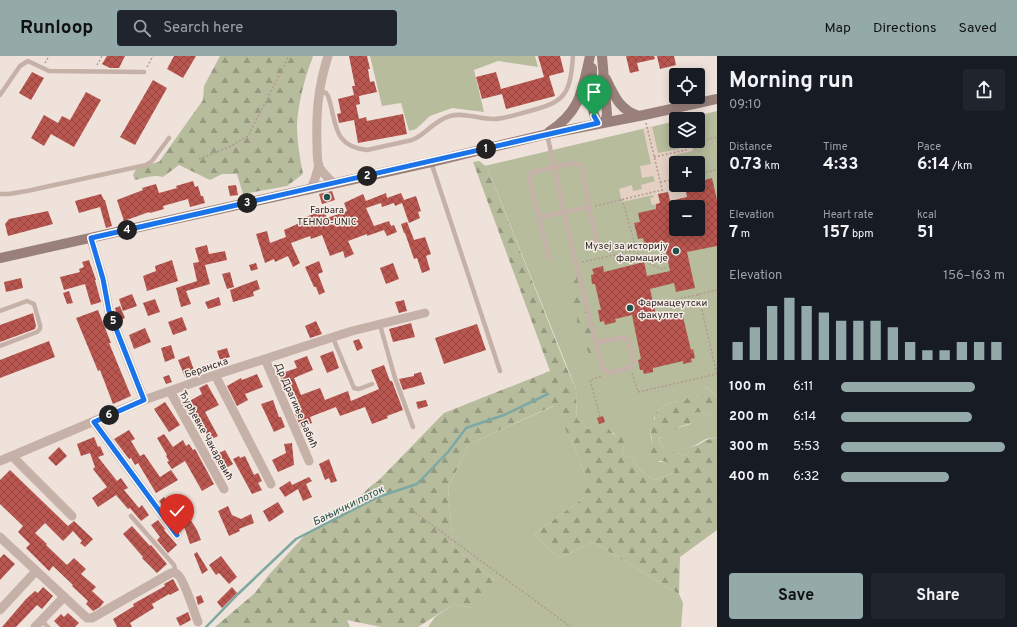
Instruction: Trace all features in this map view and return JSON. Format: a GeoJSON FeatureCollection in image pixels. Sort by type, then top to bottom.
{"type":"FeatureCollection","features":[{"type":"Feature","properties":{"kind":"street"},"geometry":{"type":"LineString","coordinates":[[311,188],[315,179],[318,165],[316,130],[318,91],[328,56]]}},
{"type":"Feature","properties":{"kind":"street"},"geometry":{"type":"LineString","coordinates":[[591,56],[592,104],[594,116],[602,123]]}},
{"type":"Feature","properties":{"kind":"street"},"geometry":{"type":"LineString","coordinates":[[546,134],[566,120],[573,111],[581,95],[591,56]]}},
{"type":"Feature","properties":{"kind":"street"},"geometry":{"type":"LineString","coordinates":[[602,56],[606,114],[602,123]]}},
{"type":"Feature","properties":{"kind":"street"},"geometry":{"type":"LineString","coordinates":[[604,76],[621,106],[630,113],[641,115]]}},
{"type":"Feature","properties":{"kind":"street"},"geometry":{"type":"LineString","coordinates":[[0,258],[431,162],[546,134],[717,99]]}},
{"type":"Feature","properties":{"kind":"street"},"geometry":{"type":"LineString","coordinates":[[318,165],[333,183]]}},
{"type":"Feature","properties":{"kind":"street"},"geometry":{"type":"LineString","coordinates":[[91,238],[103,279],[109,311],[144,400]]}},
{"type":"Feature","properties":{"kind":"street","name":"Беранска"},"geometry":{"type":"LineString","coordinates":[[0,461],[144,400],[215,375],[352,331],[425,313]]}},
{"type":"Feature","properties":{"kind":"street","name":"Др Драгиње Бабић"},"geometry":{"type":"LineString","coordinates":[[265,358],[309,461]]}},
{"type":"Feature","properties":{"kind":"street"},"geometry":{"type":"LineString","coordinates":[[215,375],[271,484]]}},
{"type":"Feature","properties":{"kind":"street","name":"Ђурђевке Чакаревић"},"geometry":{"type":"LineString","coordinates":[[170,391],[224,489]]}},
{"type":"Feature","properties":{"kind":"street"},"geometry":{"type":"LineString","coordinates":[[94,422],[177,535]]}},
{"type":"Feature","properties":{"kind":"street"},"geometry":{"type":"LineString","coordinates":[[12,456],[72,516]]}},
{"type":"Feature","properties":{"kind":"street"},"geometry":{"type":"LineString","coordinates":[[1,539],[87,618],[92,618],[171,573],[175,573],[182,580],[198,622]]}},
{"type":"Feature","properties":{"kind":"street"},"geometry":{"type":"LineString","coordinates":[[0,610],[36,571]]}},
{"type":"Feature","properties":{"kind":"street"},"geometry":{"type":"LineString","coordinates":[[42,625],[64,597]]}},
{"type":"Feature","properties":{"kind":"lane"},"geometry":{"type":"LineString","coordinates":[[318,91],[326,93],[328,96],[336,130],[340,136],[352,146],[367,150],[416,139],[431,126],[449,116],[463,114],[492,119],[547,107],[562,97],[566,92],[572,74],[574,56]]}},
{"type":"Feature","properties":{"kind":"lane"},"geometry":{"type":"LineString","coordinates":[[0,95],[20,66],[28,62],[49,71],[144,72]]}},
{"type":"Feature","properties":{"kind":"lane"},"geometry":{"type":"LineString","coordinates":[[546,134],[576,264],[602,367],[609,373],[630,367],[633,360],[629,340],[627,338],[623,337],[596,343]]}},
{"type":"Feature","properties":{"kind":"lane"},"geometry":{"type":"LineString","coordinates":[[0,194],[27,191],[146,165],[152,161],[169,138]]}},
{"type":"Feature","properties":{"kind":"lane"},"geometry":{"type":"LineString","coordinates":[[431,162],[500,371]]}},
{"type":"Feature","properties":{"kind":"lane"},"geometry":{"type":"LineString","coordinates":[[548,258],[530,182],[530,175],[533,172],[554,166],[574,163],[580,164],[599,249]]}},
{"type":"Feature","properties":{"kind":"lane"},"geometry":{"type":"LineString","coordinates":[[539,217],[589,207]]}},
{"type":"Feature","properties":{"kind":"lane"},"geometry":{"type":"LineString","coordinates":[[0,311],[26,301],[31,302],[34,304],[40,325],[40,329],[37,332],[0,346]]}},
{"type":"Feature","properties":{"kind":"lane"},"geometry":{"type":"LineString","coordinates":[[380,325],[395,378],[413,427]]}},
{"type":"Feature","properties":{"kind":"lane"},"geometry":{"type":"LineString","coordinates":[[333,338],[354,388],[359,389],[372,384]]}},
{"type":"Feature","properties":{"kind":"lane"},"geometry":{"type":"LineString","coordinates":[[131,516],[174,565],[175,573]]}},
{"type":"Feature","properties":{"kind":"path"},"geometry":{"type":"LineString","coordinates":[[93,72],[102,56]]}},
{"type":"Feature","properties":{"kind":"path"},"geometry":{"type":"LineString","coordinates":[[144,72],[153,56]]}},
{"type":"Feature","properties":{"kind":"path"},"geometry":{"type":"LineString","coordinates":[[199,159],[231,146],[248,136],[289,56]]}},
{"type":"Feature","properties":{"kind":"path"},"geometry":{"type":"LineString","coordinates":[[641,115],[663,193]]}},
{"type":"Feature","properties":{"kind":"path"},"geometry":{"type":"LineString","coordinates":[[654,158],[686,150],[685,145],[717,137]]}},
{"type":"Feature","properties":{"kind":"path"},"geometry":{"type":"LineString","coordinates":[[705,173],[717,170]]}},
{"type":"Feature","properties":{"kind":"path"},"geometry":{"type":"LineString","coordinates":[[660,182],[669,180]]}},
{"type":"Feature","properties":{"kind":"path"},"geometry":{"type":"LineString","coordinates":[[589,207],[662,190]]}},
{"type":"Feature","properties":{"kind":"path"},"geometry":{"type":"LineString","coordinates":[[622,199],[640,262],[644,261],[661,269],[669,267]]}},
{"type":"Feature","properties":{"kind":"path"},"geometry":{"type":"LineString","coordinates":[[576,264],[637,250]]}},
{"type":"Feature","properties":{"kind":"path"},"geometry":{"type":"LineString","coordinates":[[653,305],[717,290]]}},
{"type":"Feature","properties":{"kind":"path"},"geometry":{"type":"LineString","coordinates":[[630,367],[638,392],[717,374],[698,294]]}},
{"type":"Feature","properties":{"kind":"path"},"geometry":{"type":"LineString","coordinates":[[600,417],[590,380],[609,373]]}},
{"type":"Feature","properties":{"kind":"path"},"geometry":{"type":"LineString","coordinates":[[409,508],[571,627]]}},
{"type":"Feature","properties":{"kind":"green space"},"geometry":{"type":"Polygon","coordinates":[[[220,56],[313,56],[302,90],[297,125],[303,174],[287,186],[243,194],[237,174],[222,174],[210,180],[179,165],[163,177],[153,176],[135,180],[133,175],[137,167],[159,162],[203,100],[204,86],[220,56]]]}},
{"type":"Feature","properties":{"kind":"green space"},"geometry":{"type":"Polygon","coordinates":[[[370,56],[535,56],[538,67],[498,61],[474,70],[484,112],[452,108],[430,116],[416,129],[409,131],[401,103],[382,106],[370,56]]]}},
{"type":"Feature","properties":{"kind":"green space","name":"Фармацеутски факултет"},"geometry":{"type":"Polygon","coordinates":[[[717,111],[717,397],[707,387],[696,397],[689,397],[683,401],[665,405],[655,413],[651,426],[651,432],[652,441],[659,462],[667,462],[675,471],[655,480],[642,471],[632,458],[625,456],[622,452],[624,446],[609,429],[601,426],[588,429],[577,419],[576,389],[487,167],[480,167],[669,123],[669,148],[705,148],[705,114],[717,111]]]}},
{"type":"Feature","properties":{"kind":"green space"},"geometry":{"type":"Polygon","coordinates":[[[479,161],[487,167],[576,389],[577,419],[588,429],[597,425],[605,424],[614,435],[623,437],[624,446],[622,452],[625,456],[632,458],[642,471],[655,480],[675,471],[670,469],[667,462],[653,460],[647,453],[647,447],[653,446],[651,426],[646,425],[647,421],[655,419],[655,413],[665,405],[683,401],[689,397],[696,397],[707,387],[717,397],[717,407],[714,415],[710,416],[701,412],[692,414],[692,423],[679,427],[672,431],[668,436],[658,438],[665,452],[673,452],[686,456],[686,452],[690,447],[717,437],[717,530],[680,557],[679,594],[593,542],[559,558],[534,534],[585,497],[585,475],[572,442],[553,406],[469,444],[448,488],[453,546],[495,580],[483,603],[472,608],[454,604],[418,627],[381,627],[347,620],[350,627],[215,627],[255,593],[267,577],[305,535],[341,514],[378,481],[444,413],[550,371],[473,162],[479,161]]]}},
{"type":"Feature","properties":{"kind":"green space"},"geometry":{"type":"Polygon","coordinates":[[[572,274],[577,276],[596,350],[589,354],[582,339],[581,327],[577,325],[577,313],[573,304],[573,294],[570,284],[570,277],[572,274]]]}},
{"type":"Feature","properties":{"kind":"green space"},"geometry":{"type":"Polygon","coordinates":[[[554,406],[572,442],[585,475],[585,497],[534,534],[559,558],[593,542],[679,594],[683,603],[681,627],[428,627],[435,617],[454,604],[472,608],[495,580],[453,546],[448,488],[469,444],[554,406]]]}},
{"type":"Feature","properties":{"kind":"green space"},"geometry":{"type":"Polygon","coordinates":[[[717,407],[717,437],[706,439],[690,447],[686,456],[673,452],[665,452],[658,438],[667,436],[676,428],[692,423],[692,414],[701,412],[710,416],[717,407]]]}},
{"type":"Feature","properties":{"kind":"shaded area"},"geometry":{"type":"Polygon","coordinates":[[[652,126],[658,153],[679,148],[692,148],[693,151],[669,156],[669,192],[686,192],[687,197],[670,200],[668,192],[658,194],[660,203],[652,205],[650,198],[654,197],[653,195],[622,202],[619,189],[632,185],[633,191],[642,189],[641,185],[655,181],[653,176],[642,178],[640,166],[651,164],[643,128],[652,126]]]}},
{"type":"Feature","properties":{"kind":"building"},"geometry":{"type":"Polygon","coordinates":[[[107,56],[125,56],[119,68],[110,68],[102,64],[107,56]]]}},
{"type":"Feature","properties":{"kind":"building"},"geometry":{"type":"Polygon","coordinates":[[[174,56],[196,56],[183,78],[167,69],[174,56]]]}},
{"type":"Feature","properties":{"kind":"building"},"geometry":{"type":"Polygon","coordinates":[[[349,56],[367,56],[370,69],[368,69],[370,82],[374,81],[377,92],[359,96],[360,104],[356,105],[359,119],[366,117],[367,121],[403,114],[407,134],[358,143],[354,120],[339,123],[337,114],[341,113],[338,99],[354,95],[352,86],[355,86],[349,56]]]}},
{"type":"Feature","properties":{"kind":"building"},"geometry":{"type":"Polygon","coordinates":[[[538,56],[560,56],[564,72],[549,76],[555,96],[506,109],[502,94],[482,99],[476,77],[496,72],[501,89],[544,77],[538,56]]]}},
{"type":"Feature","properties":{"kind":"building"},"geometry":{"type":"Polygon","coordinates":[[[626,56],[654,56],[655,59],[637,63],[639,71],[630,73],[626,56]]]}},
{"type":"Feature","properties":{"kind":"building"},"geometry":{"type":"Polygon","coordinates":[[[657,56],[674,56],[676,65],[660,69],[657,56]]]}},
{"type":"Feature","properties":{"kind":"building"},"geometry":{"type":"Polygon","coordinates":[[[32,72],[44,78],[31,100],[19,93],[32,72]]]}},
{"type":"Feature","properties":{"kind":"building"},"geometry":{"type":"Polygon","coordinates":[[[153,80],[167,88],[135,145],[120,137],[153,80]]]}},
{"type":"Feature","properties":{"kind":"building"},"geometry":{"type":"Polygon","coordinates":[[[86,92],[101,100],[74,147],[51,134],[44,146],[31,138],[44,115],[58,123],[62,116],[70,120],[86,92]]]}},
{"type":"Feature","properties":{"kind":"building"},"geometry":{"type":"Polygon","coordinates":[[[712,178],[717,200],[717,246],[687,252],[695,288],[676,292],[674,283],[650,289],[657,319],[682,313],[691,350],[693,349],[695,358],[691,359],[692,362],[683,364],[683,361],[653,368],[653,372],[644,374],[643,370],[640,370],[638,360],[641,359],[632,315],[615,319],[616,322],[605,325],[604,321],[600,322],[598,310],[601,310],[595,284],[592,284],[591,275],[594,274],[592,269],[603,266],[604,272],[644,262],[647,276],[670,271],[664,243],[645,247],[643,238],[638,239],[634,223],[640,222],[638,213],[656,209],[656,204],[660,203],[658,194],[668,192],[670,200],[669,236],[705,236],[705,200],[674,200],[687,197],[686,192],[705,192],[705,180],[712,178]]]}},
{"type":"Feature","properties":{"kind":"building"},"geometry":{"type":"Polygon","coordinates":[[[193,181],[195,187],[198,186],[205,203],[190,207],[188,199],[163,206],[164,209],[149,212],[124,221],[117,200],[143,190],[142,188],[156,184],[159,193],[177,188],[176,186],[193,181]]]}},
{"type":"Feature","properties":{"kind":"building"},"geometry":{"type":"Polygon","coordinates":[[[236,185],[238,195],[230,196],[228,186],[236,185]]]}},
{"type":"Feature","properties":{"kind":"building","name":"Farbara TEHNO-UNIC"},"geometry":{"type":"Polygon","coordinates":[[[332,191],[335,200],[322,204],[319,194],[332,191]]]}},
{"type":"Feature","properties":{"kind":"building"},"geometry":{"type":"Polygon","coordinates":[[[386,193],[387,198],[401,193],[404,200],[416,196],[421,211],[418,212],[420,218],[409,223],[402,203],[395,206],[394,203],[382,207],[381,203],[366,208],[374,226],[389,221],[391,226],[394,225],[397,232],[387,236],[384,230],[348,241],[354,254],[345,258],[343,251],[330,256],[322,235],[311,239],[310,236],[291,243],[300,263],[293,267],[288,256],[275,262],[274,259],[265,263],[256,234],[267,231],[270,243],[286,237],[284,230],[304,221],[303,218],[324,210],[327,218],[347,211],[344,203],[363,194],[366,201],[386,193]]]}},
{"type":"Feature","properties":{"kind":"building"},"geometry":{"type":"Polygon","coordinates":[[[101,194],[105,200],[112,226],[106,228],[100,207],[79,213],[75,201],[101,194]]]}},
{"type":"Feature","properties":{"kind":"building"},"geometry":{"type":"Polygon","coordinates":[[[48,211],[53,224],[8,236],[5,224],[9,219],[48,211]]]}},
{"type":"Feature","properties":{"kind":"building"},"geometry":{"type":"Polygon","coordinates":[[[407,222],[414,240],[425,237],[431,254],[426,256],[430,270],[422,273],[417,258],[414,259],[401,224],[407,222]]]}},
{"type":"Feature","properties":{"kind":"building"},"geometry":{"type":"Polygon","coordinates":[[[207,245],[209,254],[225,251],[227,260],[205,265],[210,284],[186,291],[191,304],[181,307],[176,288],[197,281],[193,263],[199,262],[195,248],[207,245]]]}},
{"type":"Feature","properties":{"kind":"building"},"geometry":{"type":"Polygon","coordinates":[[[89,260],[96,280],[101,302],[91,305],[85,284],[64,290],[60,277],[80,272],[79,269],[84,267],[82,262],[89,260]]]}},
{"type":"Feature","properties":{"kind":"building"},"geometry":{"type":"Polygon","coordinates":[[[172,260],[178,281],[147,291],[143,276],[156,271],[155,266],[172,260]]]}},
{"type":"Feature","properties":{"kind":"building"},"geometry":{"type":"Polygon","coordinates":[[[319,261],[323,272],[318,274],[325,292],[319,295],[305,267],[319,261]]]}},
{"type":"Feature","properties":{"kind":"building"},"geometry":{"type":"Polygon","coordinates":[[[256,263],[258,269],[251,271],[249,265],[256,263]]]}},
{"type":"Feature","properties":{"kind":"building"},"geometry":{"type":"Polygon","coordinates":[[[393,263],[399,279],[386,284],[380,268],[393,263]]]}},
{"type":"Feature","properties":{"kind":"building"},"geometry":{"type":"Polygon","coordinates":[[[230,272],[234,287],[227,289],[222,274],[230,272]]]}},
{"type":"Feature","properties":{"kind":"building"},"geometry":{"type":"Polygon","coordinates":[[[21,278],[23,288],[6,292],[4,282],[21,278]]]}},
{"type":"Feature","properties":{"kind":"building"},"geometry":{"type":"Polygon","coordinates":[[[257,280],[260,289],[253,292],[254,296],[233,302],[230,290],[257,280]]]}},
{"type":"Feature","properties":{"kind":"building"},"geometry":{"type":"Polygon","coordinates":[[[69,291],[73,303],[67,304],[63,293],[69,291]]]}},
{"type":"Feature","properties":{"kind":"building"},"geometry":{"type":"Polygon","coordinates":[[[132,294],[137,306],[123,311],[119,299],[132,294]]]}},
{"type":"Feature","properties":{"kind":"building"},"geometry":{"type":"Polygon","coordinates":[[[219,297],[221,305],[208,309],[205,302],[219,297]]]}},
{"type":"Feature","properties":{"kind":"building"},"geometry":{"type":"Polygon","coordinates":[[[155,299],[160,312],[148,316],[143,303],[155,299]]]}},
{"type":"Feature","properties":{"kind":"building"},"geometry":{"type":"Polygon","coordinates":[[[404,300],[407,311],[399,313],[395,302],[404,300]]]}},
{"type":"Feature","properties":{"kind":"building"},"geometry":{"type":"Polygon","coordinates":[[[120,306],[125,318],[119,321],[115,308],[120,306]]]}},
{"type":"Feature","properties":{"kind":"building"},"geometry":{"type":"Polygon","coordinates":[[[98,310],[111,343],[109,343],[131,396],[113,404],[100,370],[98,371],[76,318],[98,310]]]}},
{"type":"Feature","properties":{"kind":"building"},"geometry":{"type":"Polygon","coordinates":[[[33,313],[36,326],[35,329],[0,342],[0,325],[33,313]]]}},
{"type":"Feature","properties":{"kind":"building"},"geometry":{"type":"Polygon","coordinates":[[[182,317],[187,330],[173,335],[168,322],[182,317]]]}},
{"type":"Feature","properties":{"kind":"building"},"geometry":{"type":"Polygon","coordinates":[[[316,321],[322,334],[310,338],[305,326],[316,321]]]}},
{"type":"Feature","properties":{"kind":"building"},"geometry":{"type":"Polygon","coordinates":[[[411,323],[415,337],[393,342],[389,329],[411,323]]]}},
{"type":"Feature","properties":{"kind":"building"},"geometry":{"type":"Polygon","coordinates":[[[477,324],[486,350],[444,364],[435,338],[477,324]]]}},
{"type":"Feature","properties":{"kind":"building"},"geometry":{"type":"Polygon","coordinates":[[[145,328],[151,342],[134,349],[129,335],[145,328]]]}},
{"type":"Feature","properties":{"kind":"building"},"geometry":{"type":"Polygon","coordinates":[[[359,339],[363,348],[357,351],[353,341],[359,339]]]}},
{"type":"Feature","properties":{"kind":"building"},"geometry":{"type":"Polygon","coordinates":[[[49,341],[55,357],[0,378],[0,360],[49,341]]]}},
{"type":"Feature","properties":{"kind":"building"},"geometry":{"type":"Polygon","coordinates":[[[171,345],[175,358],[165,362],[161,348],[171,345]]]}},
{"type":"Feature","properties":{"kind":"building"},"geometry":{"type":"Polygon","coordinates":[[[227,348],[230,357],[220,360],[217,351],[227,348]]]}},
{"type":"Feature","properties":{"kind":"building"},"geometry":{"type":"Polygon","coordinates":[[[333,351],[339,368],[327,373],[320,356],[333,351]]]}},
{"type":"Feature","properties":{"kind":"building"},"geometry":{"type":"Polygon","coordinates":[[[189,356],[195,373],[185,377],[178,360],[189,356]]]}},
{"type":"Feature","properties":{"kind":"building"},"geometry":{"type":"Polygon","coordinates":[[[307,356],[313,370],[294,378],[301,395],[320,388],[325,400],[348,391],[351,401],[379,389],[371,370],[384,365],[403,410],[372,424],[365,407],[340,416],[336,407],[310,417],[312,423],[301,428],[295,414],[299,413],[288,386],[284,387],[279,374],[297,368],[294,361],[307,356]]]}},
{"type":"Feature","properties":{"kind":"building"},"geometry":{"type":"Polygon","coordinates":[[[421,372],[425,384],[403,390],[399,379],[414,376],[414,374],[421,372]]]}},
{"type":"Feature","properties":{"kind":"building"},"geometry":{"type":"Polygon","coordinates":[[[257,374],[263,387],[245,394],[248,400],[237,406],[227,386],[241,378],[242,380],[257,374]]]}},
{"type":"Feature","properties":{"kind":"building"},"geometry":{"type":"Polygon","coordinates":[[[169,375],[172,382],[166,384],[163,377],[169,375]]]}},
{"type":"Feature","properties":{"kind":"building"},"geometry":{"type":"Polygon","coordinates":[[[207,384],[219,405],[205,412],[218,436],[210,440],[200,423],[196,425],[184,404],[202,394],[199,388],[207,384]]]}},
{"type":"Feature","properties":{"kind":"building"},"geometry":{"type":"Polygon","coordinates":[[[273,400],[279,417],[281,417],[285,427],[274,432],[261,404],[273,400]]]}},
{"type":"Feature","properties":{"kind":"building"},"geometry":{"type":"Polygon","coordinates":[[[426,400],[428,406],[418,409],[416,402],[426,400]]]}},
{"type":"Feature","properties":{"kind":"building"},"geometry":{"type":"Polygon","coordinates":[[[165,402],[180,425],[169,432],[154,409],[165,402]]]}},
{"type":"Feature","properties":{"kind":"building"},"geometry":{"type":"Polygon","coordinates":[[[603,416],[605,422],[599,424],[597,418],[603,416]]]}},
{"type":"Feature","properties":{"kind":"building"},"geometry":{"type":"Polygon","coordinates":[[[129,430],[135,439],[131,441],[140,456],[144,454],[160,477],[171,470],[178,480],[156,493],[138,463],[135,465],[131,458],[129,459],[114,439],[129,430]]]}},
{"type":"Feature","properties":{"kind":"building"},"geometry":{"type":"Polygon","coordinates":[[[164,434],[173,447],[183,440],[186,446],[189,444],[193,450],[195,449],[214,484],[202,491],[185,461],[172,469],[167,462],[169,461],[166,456],[167,455],[157,438],[164,434]]]}},
{"type":"Feature","properties":{"kind":"building"},"geometry":{"type":"Polygon","coordinates":[[[94,437],[98,447],[100,446],[104,455],[98,457],[117,481],[121,478],[128,488],[124,490],[139,508],[142,505],[149,515],[141,521],[116,495],[98,507],[92,498],[107,487],[93,469],[95,467],[90,453],[81,456],[77,444],[94,437]]]}},
{"type":"Feature","properties":{"kind":"building"},"geometry":{"type":"Polygon","coordinates":[[[292,443],[294,465],[278,472],[272,460],[286,453],[284,444],[292,443]]]}},
{"type":"Feature","properties":{"kind":"building"},"geometry":{"type":"Polygon","coordinates":[[[59,447],[67,456],[56,466],[48,458],[59,447]]]}},
{"type":"Feature","properties":{"kind":"building"},"geometry":{"type":"Polygon","coordinates":[[[225,450],[233,464],[221,471],[213,456],[225,450]]]}},
{"type":"Feature","properties":{"kind":"building"},"geometry":{"type":"Polygon","coordinates":[[[239,456],[240,458],[245,456],[254,475],[258,473],[262,481],[258,483],[262,490],[252,494],[233,459],[239,456]]]}},
{"type":"Feature","properties":{"kind":"building"},"geometry":{"type":"Polygon","coordinates":[[[329,459],[337,481],[331,483],[329,478],[325,480],[319,464],[329,459]]]}},
{"type":"Feature","properties":{"kind":"building"},"geometry":{"type":"Polygon","coordinates":[[[10,470],[68,526],[74,521],[93,539],[85,547],[80,543],[82,541],[73,531],[63,541],[45,523],[35,533],[67,565],[74,558],[86,569],[81,574],[96,587],[92,591],[104,602],[100,607],[93,611],[86,604],[88,601],[53,566],[49,571],[26,548],[30,544],[18,532],[23,526],[0,504],[0,480],[10,470]]]}},
{"type":"Feature","properties":{"kind":"building"},"geometry":{"type":"Polygon","coordinates":[[[309,477],[312,481],[306,484],[312,497],[303,501],[298,489],[285,497],[279,488],[290,481],[292,485],[309,477]]]}},
{"type":"Feature","properties":{"kind":"building"},"geometry":{"type":"Polygon","coordinates":[[[164,497],[169,504],[171,503],[176,512],[170,516],[159,501],[164,497]]]}},
{"type":"Feature","properties":{"kind":"building"},"geometry":{"type":"Polygon","coordinates":[[[278,502],[284,512],[269,522],[263,511],[278,502]]]}},
{"type":"Feature","properties":{"kind":"building"},"geometry":{"type":"Polygon","coordinates":[[[228,506],[232,515],[241,519],[251,514],[254,523],[239,529],[240,531],[229,536],[218,511],[228,506]]]}},
{"type":"Feature","properties":{"kind":"building"},"geometry":{"type":"Polygon","coordinates":[[[187,514],[197,530],[201,540],[190,544],[185,529],[179,520],[187,514]]]}},
{"type":"Feature","properties":{"kind":"building"},"geometry":{"type":"Polygon","coordinates":[[[158,520],[165,529],[164,530],[177,545],[168,553],[157,540],[160,537],[151,525],[158,520]]]}},
{"type":"Feature","properties":{"kind":"building"},"geometry":{"type":"Polygon","coordinates":[[[132,526],[167,564],[157,573],[142,558],[143,557],[123,534],[132,526]]]}},
{"type":"Feature","properties":{"kind":"building"},"geometry":{"type":"Polygon","coordinates":[[[197,552],[208,570],[202,574],[194,554],[197,552]]]}},
{"type":"Feature","properties":{"kind":"building"},"geometry":{"type":"Polygon","coordinates":[[[4,554],[15,564],[0,580],[0,558],[4,554]]]}},
{"type":"Feature","properties":{"kind":"building"},"geometry":{"type":"Polygon","coordinates":[[[221,556],[237,577],[229,584],[219,573],[216,575],[209,565],[221,556]]]}},
{"type":"Feature","properties":{"kind":"building"},"geometry":{"type":"Polygon","coordinates":[[[173,579],[179,590],[152,604],[154,608],[130,623],[132,627],[117,627],[113,619],[134,606],[133,604],[165,586],[164,584],[173,579]]]}},
{"type":"Feature","properties":{"kind":"building"},"geometry":{"type":"Polygon","coordinates":[[[43,587],[53,596],[42,609],[37,605],[16,627],[2,627],[26,599],[35,591],[38,593],[43,587]]]}},
{"type":"Feature","properties":{"kind":"building"},"geometry":{"type":"Polygon","coordinates":[[[232,587],[237,593],[222,608],[217,602],[232,587]]]}},
{"type":"Feature","properties":{"kind":"building"},"geometry":{"type":"Polygon","coordinates":[[[201,595],[204,602],[198,605],[196,597],[201,595]]]}},
{"type":"Feature","properties":{"kind":"building"},"geometry":{"type":"Polygon","coordinates":[[[188,612],[191,620],[180,626],[176,618],[188,612]]]}},
{"type":"Feature","properties":{"kind":"building"},"geometry":{"type":"Polygon","coordinates":[[[68,613],[79,623],[75,627],[60,627],[54,621],[61,614],[64,617],[68,613]]]}},
{"type":"Feature","properties":{"kind":"waterway","name":"Бањички поток"},"geometry":{"type":"LineString","coordinates":[[206,627],[238,594],[296,539],[378,497],[417,484],[448,452],[466,428],[504,415],[548,394]]}},
{"type":"Feature","properties":{"kind":"place","name":"Farbara TEHNO-UNIC"},"geometry":{"type":"Point","coordinates":[327,197]}},
{"type":"Feature","properties":{"kind":"place","name":"Музеј за историју фармације"},"geometry":{"type":"Point","coordinates":[676,251]}},
{"type":"Feature","properties":{"kind":"place","name":"Фармацеутски факултет"},"geometry":{"type":"Point","coordinates":[630,308]}},
{"type":"Feature","properties":{"kind":"route"},"geometry":{"type":"LineString","coordinates":[[177,535],[94,422],[144,400],[109,311],[106,291],[91,238],[598,123],[594,116]]}}]}
